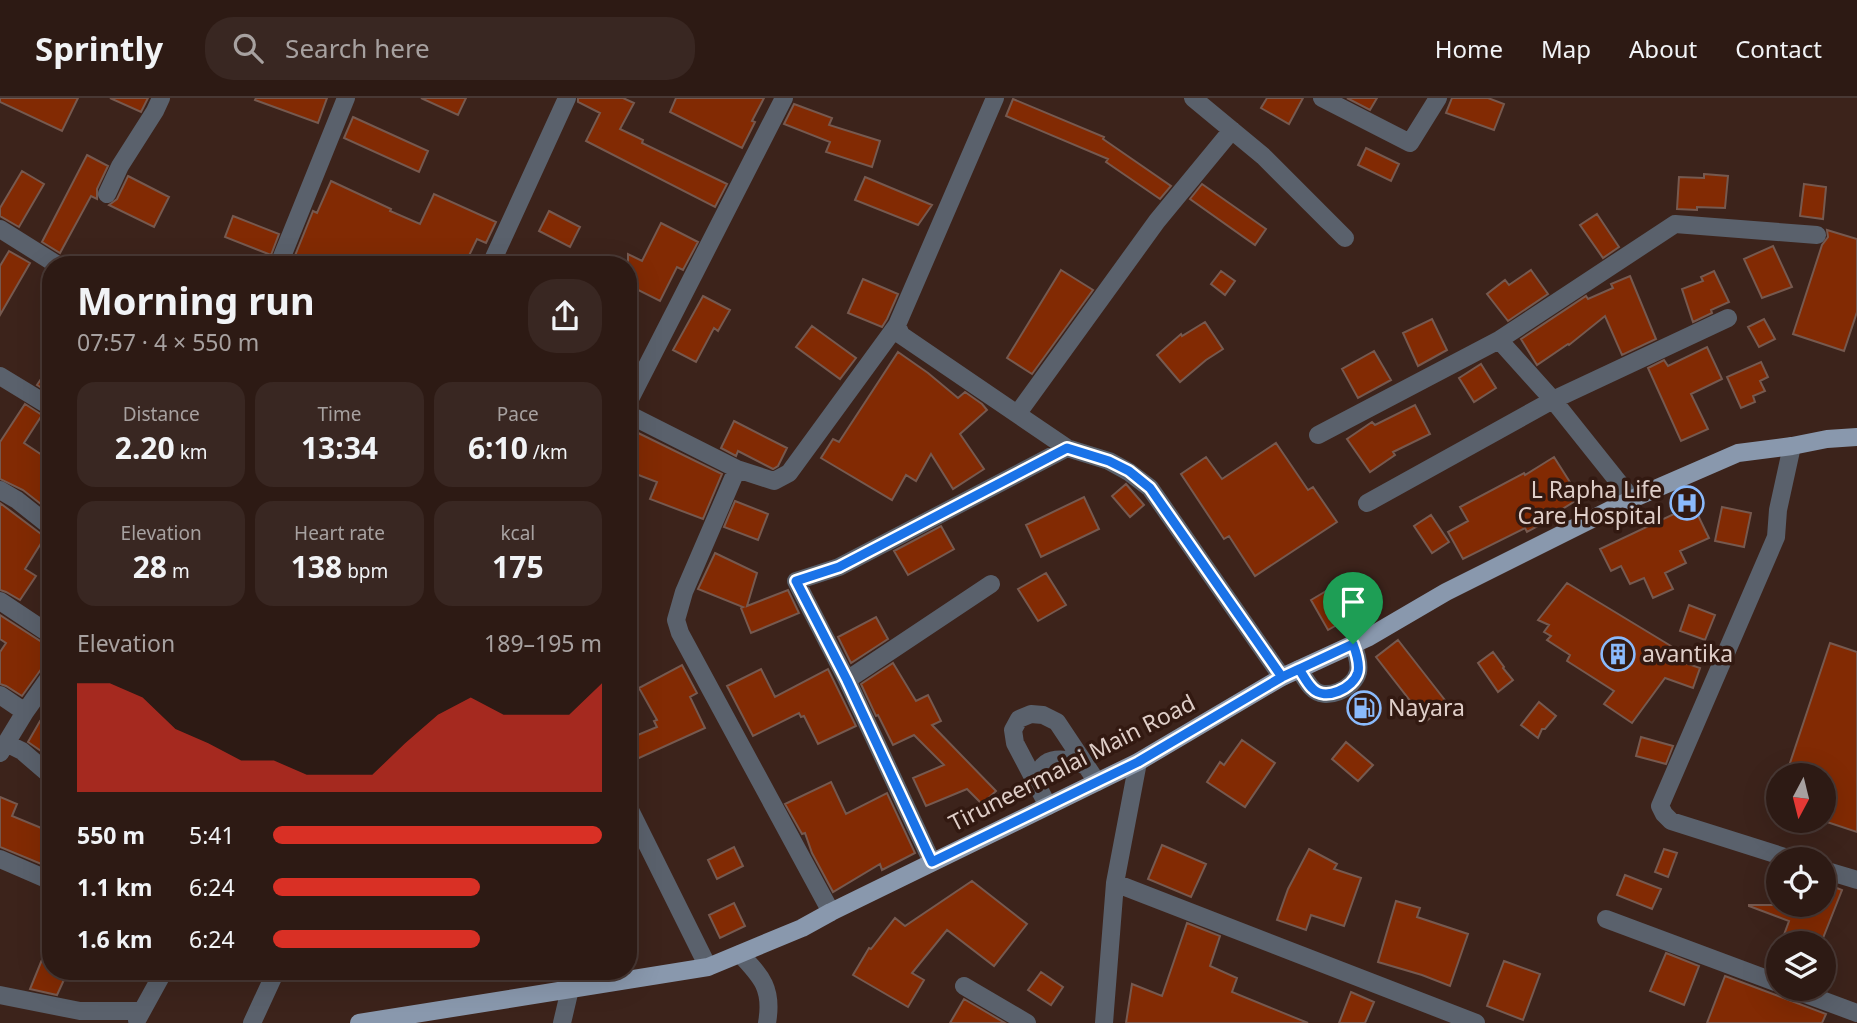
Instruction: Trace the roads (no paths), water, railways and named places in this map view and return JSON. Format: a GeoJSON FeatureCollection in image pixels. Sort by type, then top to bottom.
{"type":"FeatureCollection","features":[{"type":"Feature","properties":{"kind":"main road","name":"Tiruneermalai Main Road"},"geometry":{"type":"LineString","coordinates":[[637,978],[708,967],[802,928],[1138,762],[1282,677],[1361,640],[1446,592],[1632,499],[1738,453],[1827,439],[1857,438]]}},
{"type":"Feature","properties":{"kind":"main road","name":"Tiruneermalai Main Road"},"geometry":{"type":"LineString","coordinates":[[359,1023],[626,980]]}},
{"type":"Feature","properties":{"kind":"street"},"geometry":{"type":"LineString","coordinates":[[107,194],[120,166],[161,98]]}},
{"type":"Feature","properties":{"kind":"street"},"geometry":{"type":"LineString","coordinates":[[282,256],[346,98]]}},
{"type":"Feature","properties":{"kind":"street"},"geometry":{"type":"LineString","coordinates":[[495,256],[567,98]]}},
{"type":"Feature","properties":{"kind":"street"},"geometry":{"type":"LineString","coordinates":[[637,385],[784,98]]}},
{"type":"Feature","properties":{"kind":"street"},"geometry":{"type":"LineString","coordinates":[[637,419],[737,469],[774,481],[789,472],[897,325],[995,98]]}},
{"type":"Feature","properties":{"kind":"street"},"geometry":{"type":"LineString","coordinates":[[1193,98],[1263,156],[1345,238]]}},
{"type":"Feature","properties":{"kind":"street"},"geometry":{"type":"LineString","coordinates":[[1322,98],[1410,143],[1438,98]]}},
{"type":"Feature","properties":{"kind":"street"},"geometry":{"type":"LineString","coordinates":[[1018,413],[1157,221],[1232,130]]}},
{"type":"Feature","properties":{"kind":"street"},"geometry":{"type":"LineString","coordinates":[[1318,435],[1499,340],[1675,223],[1818,235]]}},
{"type":"Feature","properties":{"kind":"street"},"geometry":{"type":"LineString","coordinates":[[0,229],[43,256]]}},
{"type":"Feature","properties":{"kind":"street"},"geometry":{"type":"LineString","coordinates":[[1367,503],[1553,400],[1728,317]]}},
{"type":"Feature","properties":{"kind":"street"},"geometry":{"type":"LineString","coordinates":[[897,325],[901,335],[1067,448],[1109,461],[1129,471],[1150,488],[1282,677]]}},
{"type":"Feature","properties":{"kind":"street"},"geometry":{"type":"LineString","coordinates":[[1499,340],[1553,400],[1632,499]]}},
{"type":"Feature","properties":{"kind":"street"},"geometry":{"type":"LineString","coordinates":[[0,376],[42,402]]}},
{"type":"Feature","properties":{"kind":"street"},"geometry":{"type":"LineString","coordinates":[[1766,851],[1671,821],[1660,806],[1776,537],[1778,509],[1792,446]]}},
{"type":"Feature","properties":{"kind":"street"},"geometry":{"type":"LineString","coordinates":[[932,862],[847,680],[796,581],[839,567],[1067,448]]}},
{"type":"Feature","properties":{"kind":"street"},"geometry":{"type":"LineString","coordinates":[[737,469],[684,592],[676,620],[680,633],[831,912]]}},
{"type":"Feature","properties":{"kind":"street"},"geometry":{"type":"LineString","coordinates":[[0,490],[42,520]]}},
{"type":"Feature","properties":{"kind":"street"},"geometry":{"type":"LineString","coordinates":[[847,680],[991,584]]}},
{"type":"Feature","properties":{"kind":"street"},"geometry":{"type":"LineString","coordinates":[[0,601],[42,629]]}},
{"type":"Feature","properties":{"kind":"street"},"geometry":{"type":"LineString","coordinates":[[1299,669],[1318,692],[1336,693],[1357,676],[1361,640]]}},
{"type":"Feature","properties":{"kind":"street"},"geometry":{"type":"LineString","coordinates":[[42,690],[3,748],[22,751],[42,768]]}},
{"type":"Feature","properties":{"kind":"street"},"geometry":{"type":"LineString","coordinates":[[0,695],[25,712]]}},
{"type":"Feature","properties":{"kind":"street"},"geometry":{"type":"LineString","coordinates":[[1048,806],[1015,743],[1013,730],[1019,719],[1031,714],[1043,715],[1057,722],[1097,782]]}},
{"type":"Feature","properties":{"kind":"street"},"geometry":{"type":"LineString","coordinates":[[1038,788],[1037,777],[1041,767],[1052,761],[1064,759],[1086,766]]}},
{"type":"Feature","properties":{"kind":"street"},"geometry":{"type":"LineString","coordinates":[[1104,1023],[1115,883],[1138,762]]}},
{"type":"Feature","properties":{"kind":"street"},"geometry":{"type":"LineString","coordinates":[[637,824],[708,967]]}},
{"type":"Feature","properties":{"kind":"street"},"geometry":{"type":"LineString","coordinates":[[0,859],[42,877]]}},
{"type":"Feature","properties":{"kind":"street"},"geometry":{"type":"LineString","coordinates":[[1836,874],[1857,880]]}},
{"type":"Feature","properties":{"kind":"street"},"geometry":{"type":"LineString","coordinates":[[1115,883],[1476,1023]]}},
{"type":"Feature","properties":{"kind":"street"},"geometry":{"type":"LineString","coordinates":[[1606,919],[1766,979]]}},
{"type":"Feature","properties":{"kind":"street"},"geometry":{"type":"LineString","coordinates":[[740,954],[761,976],[766,988],[770,1010],[767,1023]]}},
{"type":"Feature","properties":{"kind":"street"},"geometry":{"type":"LineString","coordinates":[[0,995],[80,1011],[138,1017],[159,980]]}},
{"type":"Feature","properties":{"kind":"street"},"geometry":{"type":"LineString","coordinates":[[253,1023],[272,980]]}},
{"type":"Feature","properties":{"kind":"street"},"geometry":{"type":"LineString","coordinates":[[964,986],[1027,1023]]}},
{"type":"Feature","properties":{"kind":"street"},"geometry":{"type":"LineString","coordinates":[[562,1023],[570,989]]}},
{"type":"Feature","properties":{"kind":"street"},"geometry":{"type":"LineString","coordinates":[[1824,1001],[1857,1013]]}},
{"type":"Feature","properties":{"kind":"place","name":"L Rapha Life Care Hospital"},"geometry":{"type":"Point","coordinates":[1687,503]}},
{"type":"Feature","properties":{"kind":"place","name":"avantika"},"geometry":{"type":"Point","coordinates":[1618,654]}},
{"type":"Feature","properties":{"kind":"place","name":"Nayara"},"geometry":{"type":"Point","coordinates":[1364,708]}}]}
